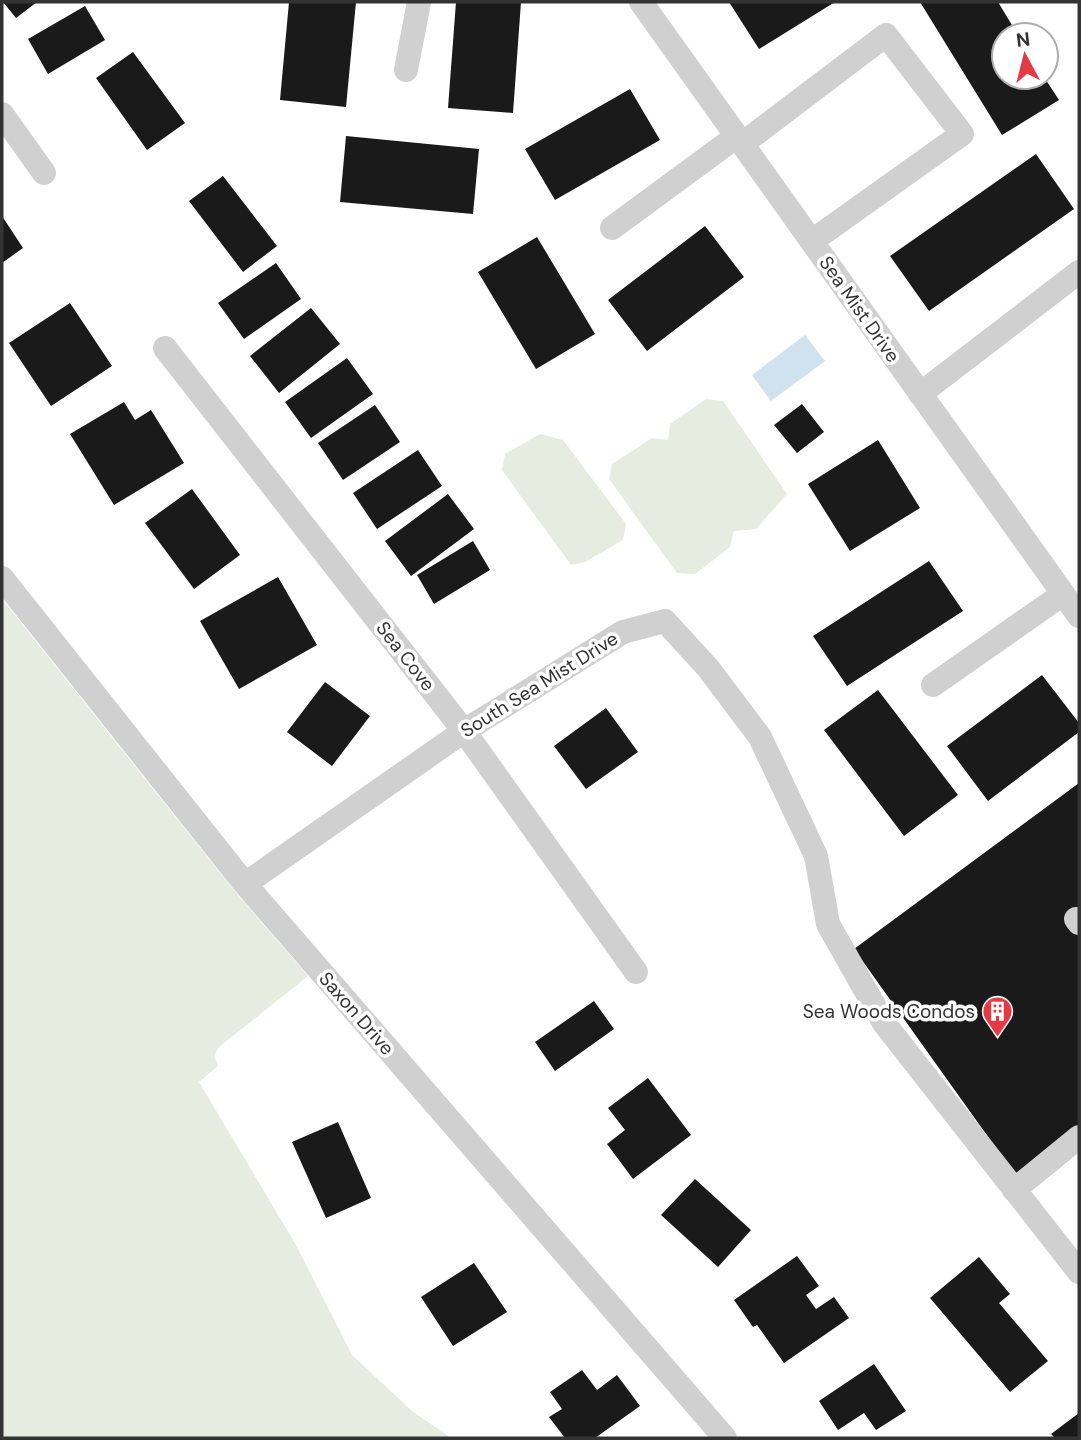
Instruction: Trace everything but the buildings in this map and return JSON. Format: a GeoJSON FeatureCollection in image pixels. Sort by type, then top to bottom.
{"type":"FeatureCollection","features":[{"type":"Feature","properties":{"kind":"street"},"geometry":{"type":"LineString","coordinates":[[406,70],[419,2]]}},
{"type":"Feature","properties":{"kind":"street","name":"Sea Mist Drive"},"geometry":{"type":"LineString","coordinates":[[641,2],[1079,616]]}},
{"type":"Feature","properties":{"kind":"street"},"geometry":{"type":"LineString","coordinates":[[612,228],[886,35],[962,134],[812,241]]}},
{"type":"Feature","properties":{"kind":"street"},"geometry":{"type":"LineString","coordinates":[[2,114],[44,173]]}},
{"type":"Feature","properties":{"kind":"street"},"geometry":{"type":"LineString","coordinates":[[920,394],[1079,272]]}},
{"type":"Feature","properties":{"kind":"street","name":"Sea Cove"},"geometry":{"type":"LineString","coordinates":[[165,348],[464,731],[636,972]]}},
{"type":"Feature","properties":{"kind":"street","name":"Saxon Drive"},"geometry":{"type":"LineString","coordinates":[[2,578],[245,884],[725,1438]]}},
{"type":"Feature","properties":{"kind":"street"},"geometry":{"type":"LineString","coordinates":[[933,685],[1063,594]]}},
{"type":"Feature","properties":{"kind":"street","name":"South Sea Mist Drive"},"geometry":{"type":"LineString","coordinates":[[245,884],[464,731],[623,632],[665,621],[708,668],[760,737],[816,856],[828,924],[884,1023],[1079,1272]]}},
{"type":"Feature","properties":{"kind":"street"},"geometry":{"type":"LineString","coordinates":[[1014,1190],[1079,1137]]}},
{"type":"Feature","properties":{"kind":"shaded area"},"geometry":{"type":"Polygon","coordinates":[[[706,399],[723,401],[787,494],[756,529],[734,531],[730,547],[695,574],[677,573],[609,479],[612,464],[652,438],[668,440],[670,424],[706,399]]]}},
{"type":"Feature","properties":{"kind":"shaded area"},"geometry":{"type":"Polygon","coordinates":[[[540,434],[563,440],[626,524],[623,540],[585,562],[571,565],[502,470],[505,454],[540,434]]]}},
{"type":"Feature","properties":{"kind":"shaded area"},"geometry":{"type":"Polygon","coordinates":[[[2,599],[236,893],[308,976],[219,1047],[214,1056],[218,1066],[199,1082],[296,1245],[352,1355],[412,1411],[451,1438],[2,1438],[2,599]]]}},
{"type":"Feature","properties":{"kind":"water"},"geometry":{"type":"Polygon","coordinates":[[[805,335],[825,361],[771,401],[752,375],[805,335]]]}},
{"type":"Feature","properties":{"kind":"place","name":"Sea Woods Condos"},"geometry":{"type":"Point","coordinates":[998,1038]}}]}
